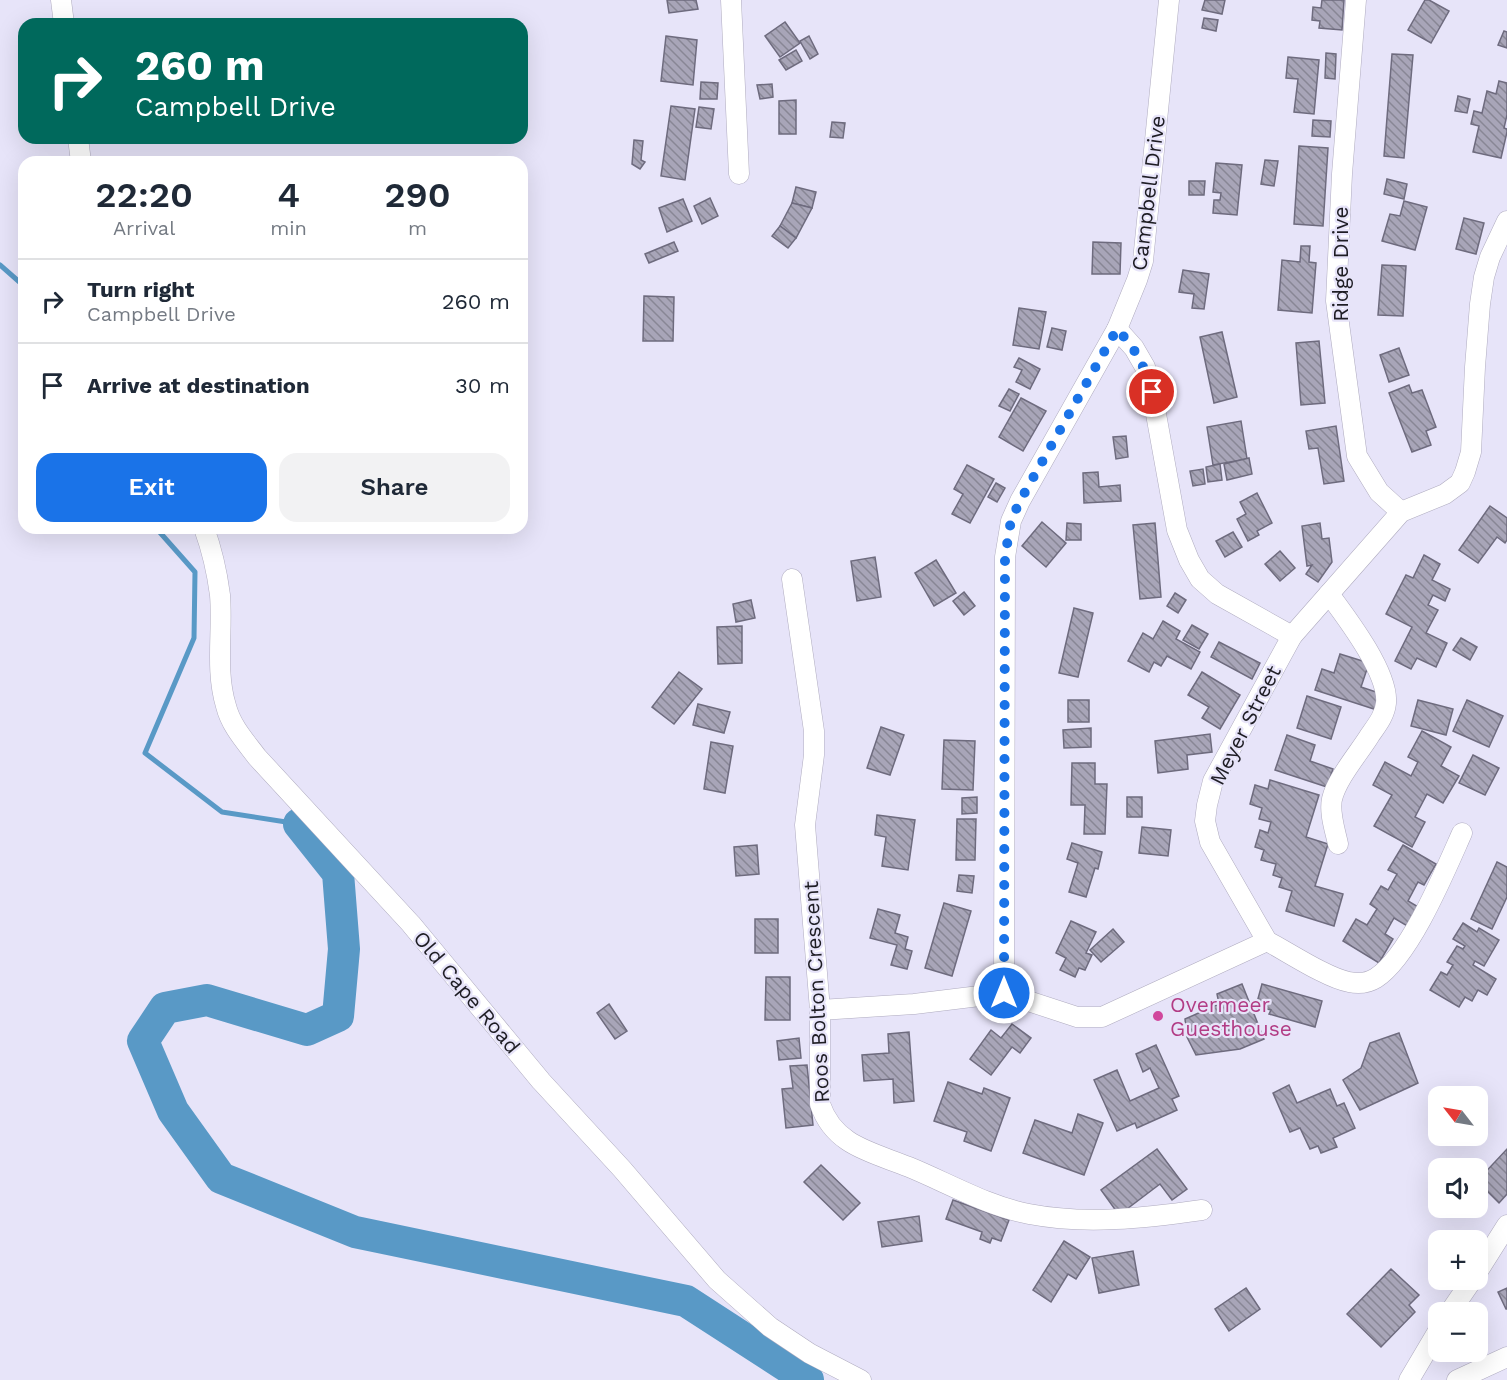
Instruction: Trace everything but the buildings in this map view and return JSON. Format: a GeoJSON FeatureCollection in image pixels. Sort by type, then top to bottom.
{"type":"FeatureCollection","features":[{"type":"Feature","properties":{"kind":"street"},"geometry":{"type":"LineString","coordinates":[[61,0],[63,18]]}},
{"type":"Feature","properties":{"kind":"street"},"geometry":{"type":"LineString","coordinates":[[731,0],[739,174]]}},
{"type":"Feature","properties":{"kind":"street","name":"Campbell Drive"},"geometry":{"type":"LineString","coordinates":[[1004,993],[1005,557],[1011,520],[1117,329],[1143,261],[1169,0]]}},
{"type":"Feature","properties":{"kind":"street","name":"Ridge Drive"},"geometry":{"type":"LineString","coordinates":[[1356,0],[1342,174],[1336,301],[1357,456],[1379,492],[1401,513]]}},
{"type":"Feature","properties":{"kind":"street","name":"Meyer Street"},"geometry":{"type":"LineString","coordinates":[[1267,941],[1210,842],[1205,821],[1213,781],[1292,636],[1401,513],[1445,494],[1460,483],[1471,452],[1475,366],[1484,277],[1490,257],[1507,220]]}},
{"type":"Feature","properties":{"kind":"street"},"geometry":{"type":"LineString","coordinates":[[1117,329],[1134,348],[1147,375],[1177,530],[1189,560],[1200,579],[1217,594],[1292,636]]}},
{"type":"Feature","properties":{"kind":"street","name":"Old Cape Road"},"geometry":{"type":"LineString","coordinates":[[206,534],[213,555],[220,597],[221,686],[226,708],[237,731],[257,757],[411,924],[541,1081],[622,1169],[717,1280],[770,1326],[809,1353],[861,1380]]}},
{"type":"Feature","properties":{"kind":"street","name":"Roos Bolton Crescent"},"geometry":{"type":"LineString","coordinates":[[792,579],[814,731],[814,755],[805,825],[820,1010],[820,1104],[824,1117],[835,1131],[854,1146],[991,1203],[1028,1214],[1089,1220],[1140,1218],[1202,1210]]}},
{"type":"Feature","properties":{"kind":"street"},"geometry":{"type":"LineString","coordinates":[[1329,594],[1362,638],[1381,678],[1386,703],[1382,717],[1338,785],[1332,800],[1332,815],[1338,844]]}},
{"type":"Feature","properties":{"kind":"street"},"geometry":{"type":"LineString","coordinates":[[820,1010],[914,1004],[1004,993],[1077,1017],[1102,1017],[1267,941],[1337,978],[1350,982],[1364,982],[1376,978],[1395,960],[1410,938],[1462,833]]}},
{"type":"Feature","properties":{"kind":"street"},"geometry":{"type":"LineString","coordinates":[[1488,1255],[1507,1225]]}},
{"type":"Feature","properties":{"kind":"street"},"geometry":{"type":"LineString","coordinates":[[1409,1380],[1428,1348]]}},
{"type":"Feature","properties":{"kind":"street"},"geometry":{"type":"LineString","coordinates":[[1457,1380],[1505,1361]]}},
{"type":"Feature","properties":{"kind":"waterway"},"geometry":{"type":"LineString","coordinates":[[0,265],[18,281]]}},
{"type":"Feature","properties":{"kind":"waterway"},"geometry":{"type":"LineString","coordinates":[[161,534],[195,572],[194,638],[145,753],[222,812],[299,824]]}},
{"type":"Feature","properties":{"kind":"waterway"},"geometry":{"type":"LineString","coordinates":[[299,824],[338,873],[344,949],[338,1016],[307,1030],[207,1000],[165,1008],[143,1041],[173,1111],[221,1178],[355,1232],[686,1301],[808,1380]]}},
{"type":"Feature","properties":{"kind":"place","name":"Overmeer Guesthouse"},"geometry":{"type":"Point","coordinates":[1158,1016]}},
{"type":"Feature","properties":{"kind":"route"},"geometry":{"type":"LineString","coordinates":[[1004,993],[1005,557],[1011,520],[1117,329],[1134,348],[1152,392]]}}]}
